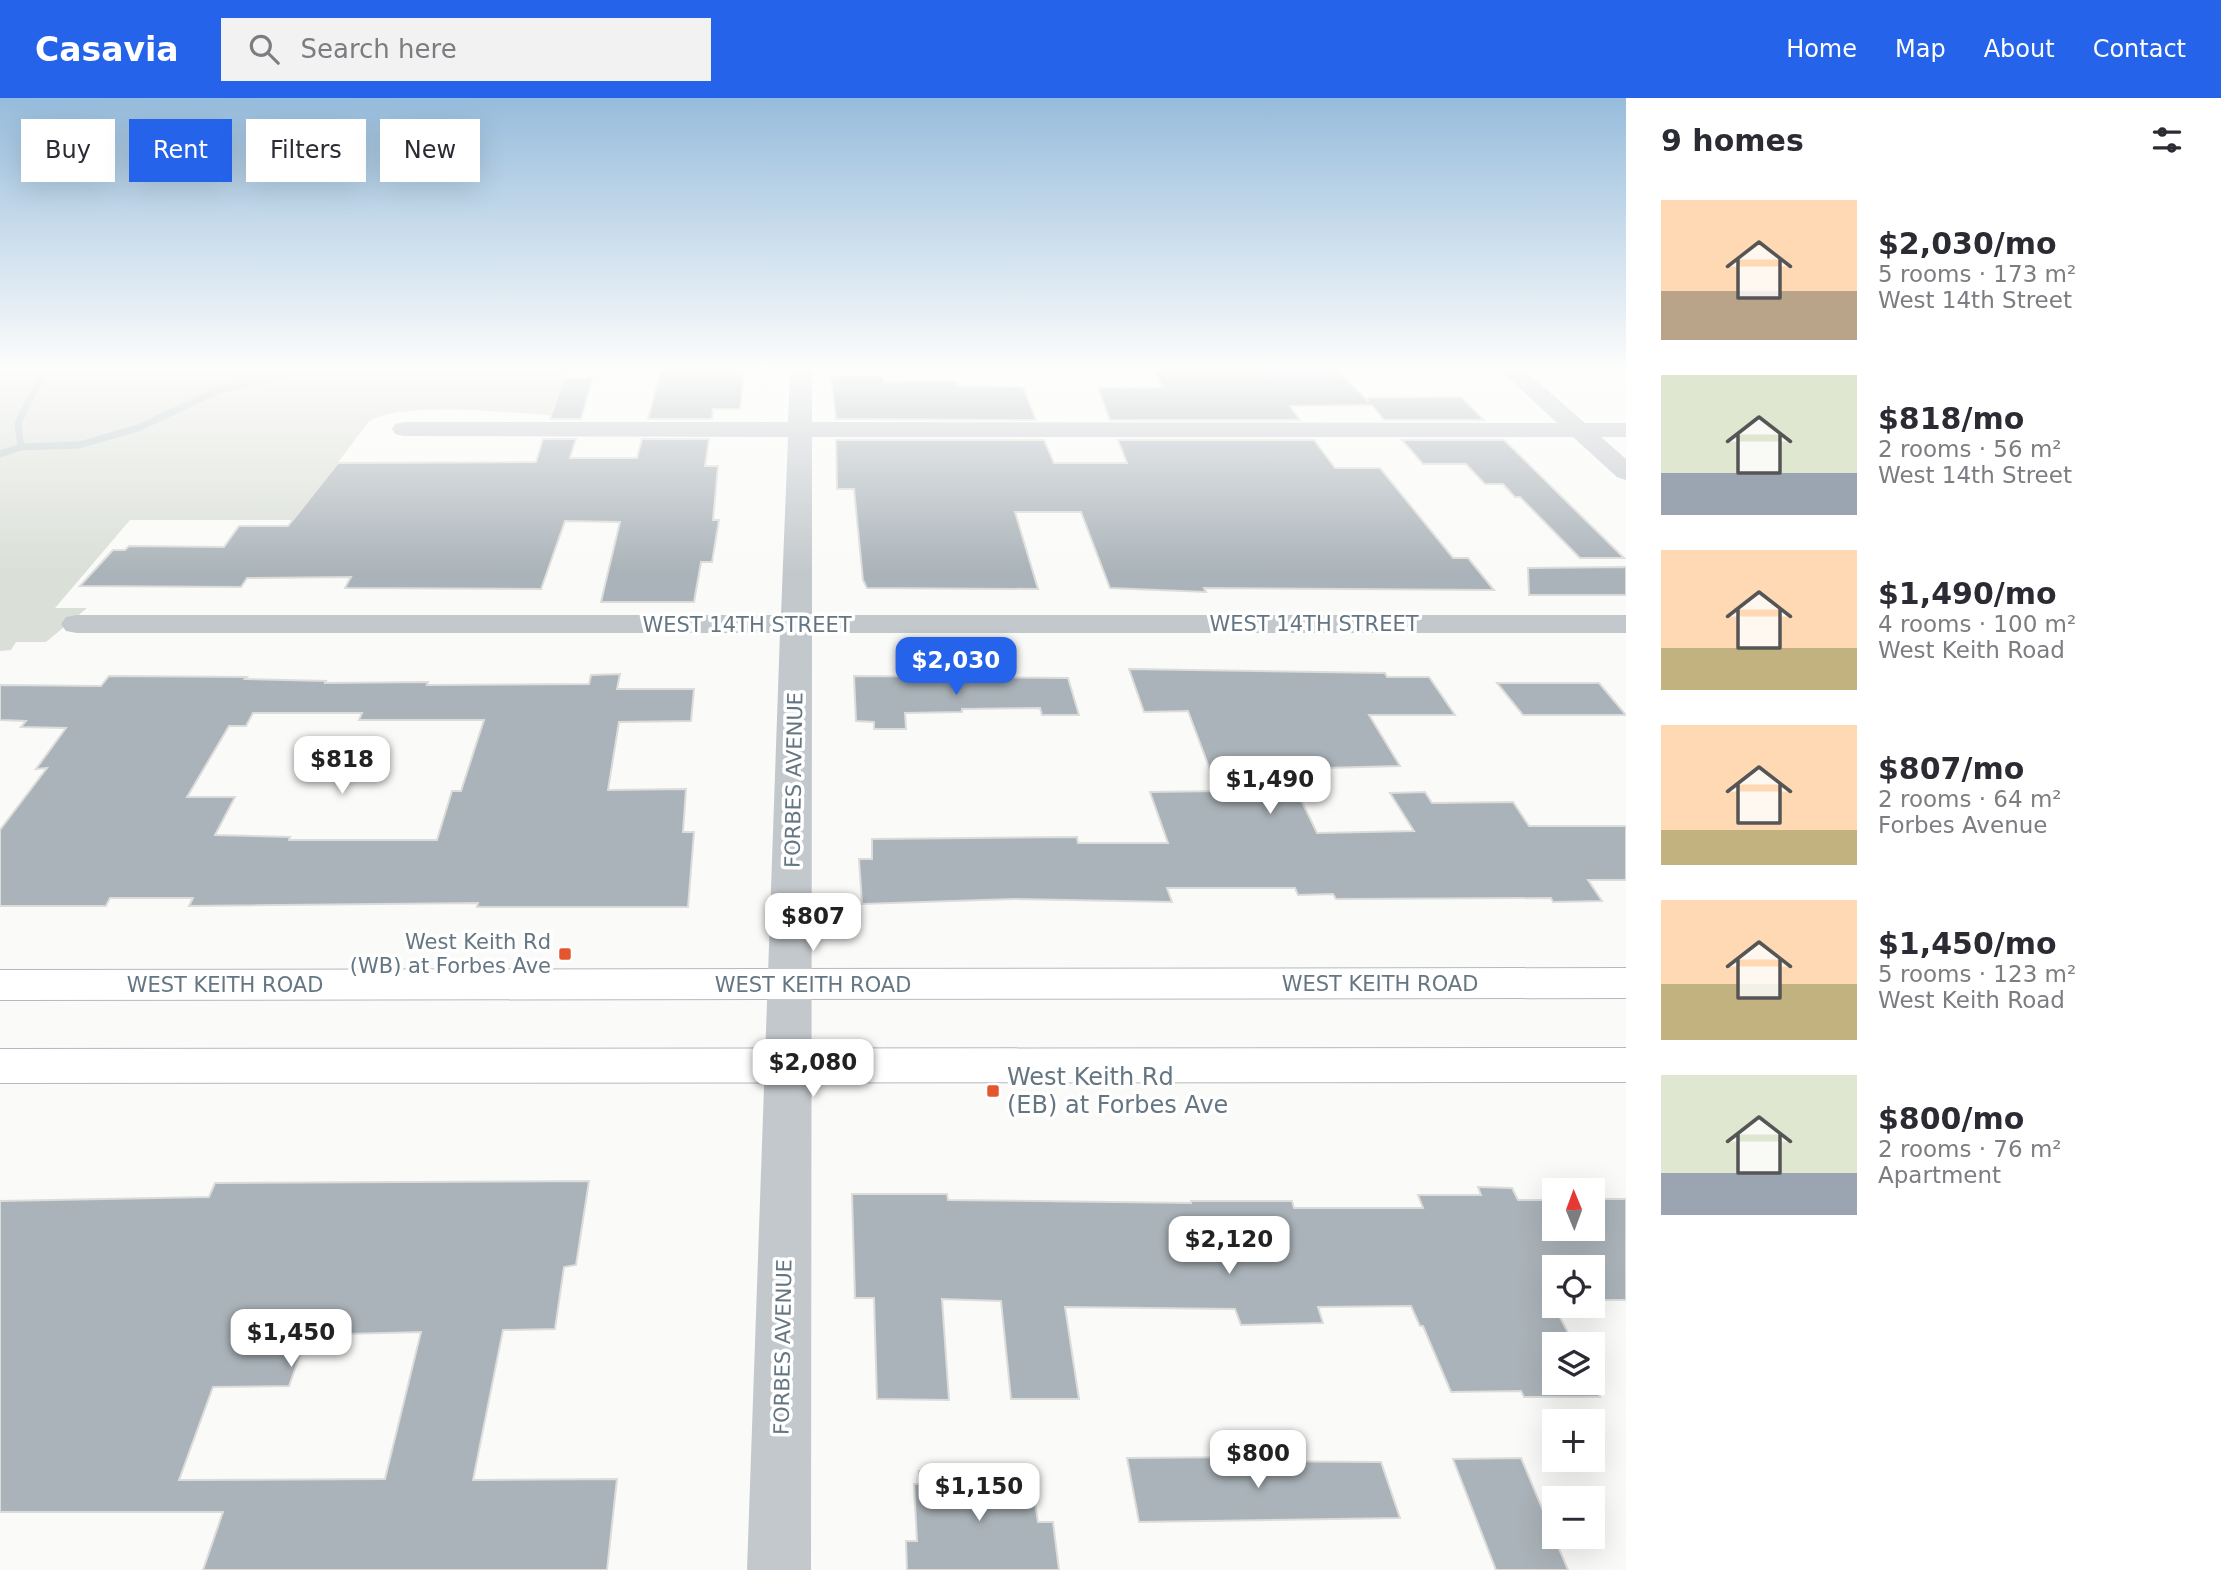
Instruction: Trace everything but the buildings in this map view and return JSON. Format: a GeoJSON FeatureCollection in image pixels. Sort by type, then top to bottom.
{"type":"FeatureCollection","features":[{"type":"Feature","properties":{"kind":"main road","name":"WEST KEITH ROAD"},"geometry":{"type":"LineString","coordinates":[[0,985],[1626,983]]}},
{"type":"Feature","properties":{"kind":"main road"},"geometry":{"type":"LineString","coordinates":[[0,1066],[1626,1065]]}},
{"type":"Feature","properties":{"kind":"street","name":"FORBES AVENUE"},"geometry":{"type":"LineString","coordinates":[[779,1570],[797,625],[798,436]]}},
{"type":"Feature","properties":{"kind":"street"},"geometry":{"type":"LineString","coordinates":[[1583,436],[1626,472]]}},
{"type":"Feature","properties":{"kind":"street","name":"WEST 14TH STREET"},"geometry":{"type":"LineString","coordinates":[[77,624],[1626,624]]}},
{"type":"Feature","properties":{"kind":"shaded area"},"geometry":{"type":"Polygon","coordinates":[[[0,436],[358,436],[295,520],[130,520],[55,608],[87,608],[46,642],[16,642],[11,650],[0,651],[0,436]]]}},
{"type":"Feature","properties":{"kind":"waterway"},"geometry":{"type":"LineString","coordinates":[[20,436],[21,447]]}},
{"type":"Feature","properties":{"kind":"waterway"},"geometry":{"type":"LineString","coordinates":[[21,447],[79,445],[111,436]]}},
{"type":"Feature","properties":{"kind":"waterway"},"geometry":{"type":"LineString","coordinates":[[0,454],[21,447]]}},
{"type":"Feature","properties":{"kind":"place","name":"West Keith Rd (WB) at Forbes Ave"},"geometry":{"type":"Point","coordinates":[565,954]}},
{"type":"Feature","properties":{"kind":"place","name":"West Keith Rd (EB) at Forbes Ave"},"geometry":{"type":"Point","coordinates":[993,1091]}}]}
